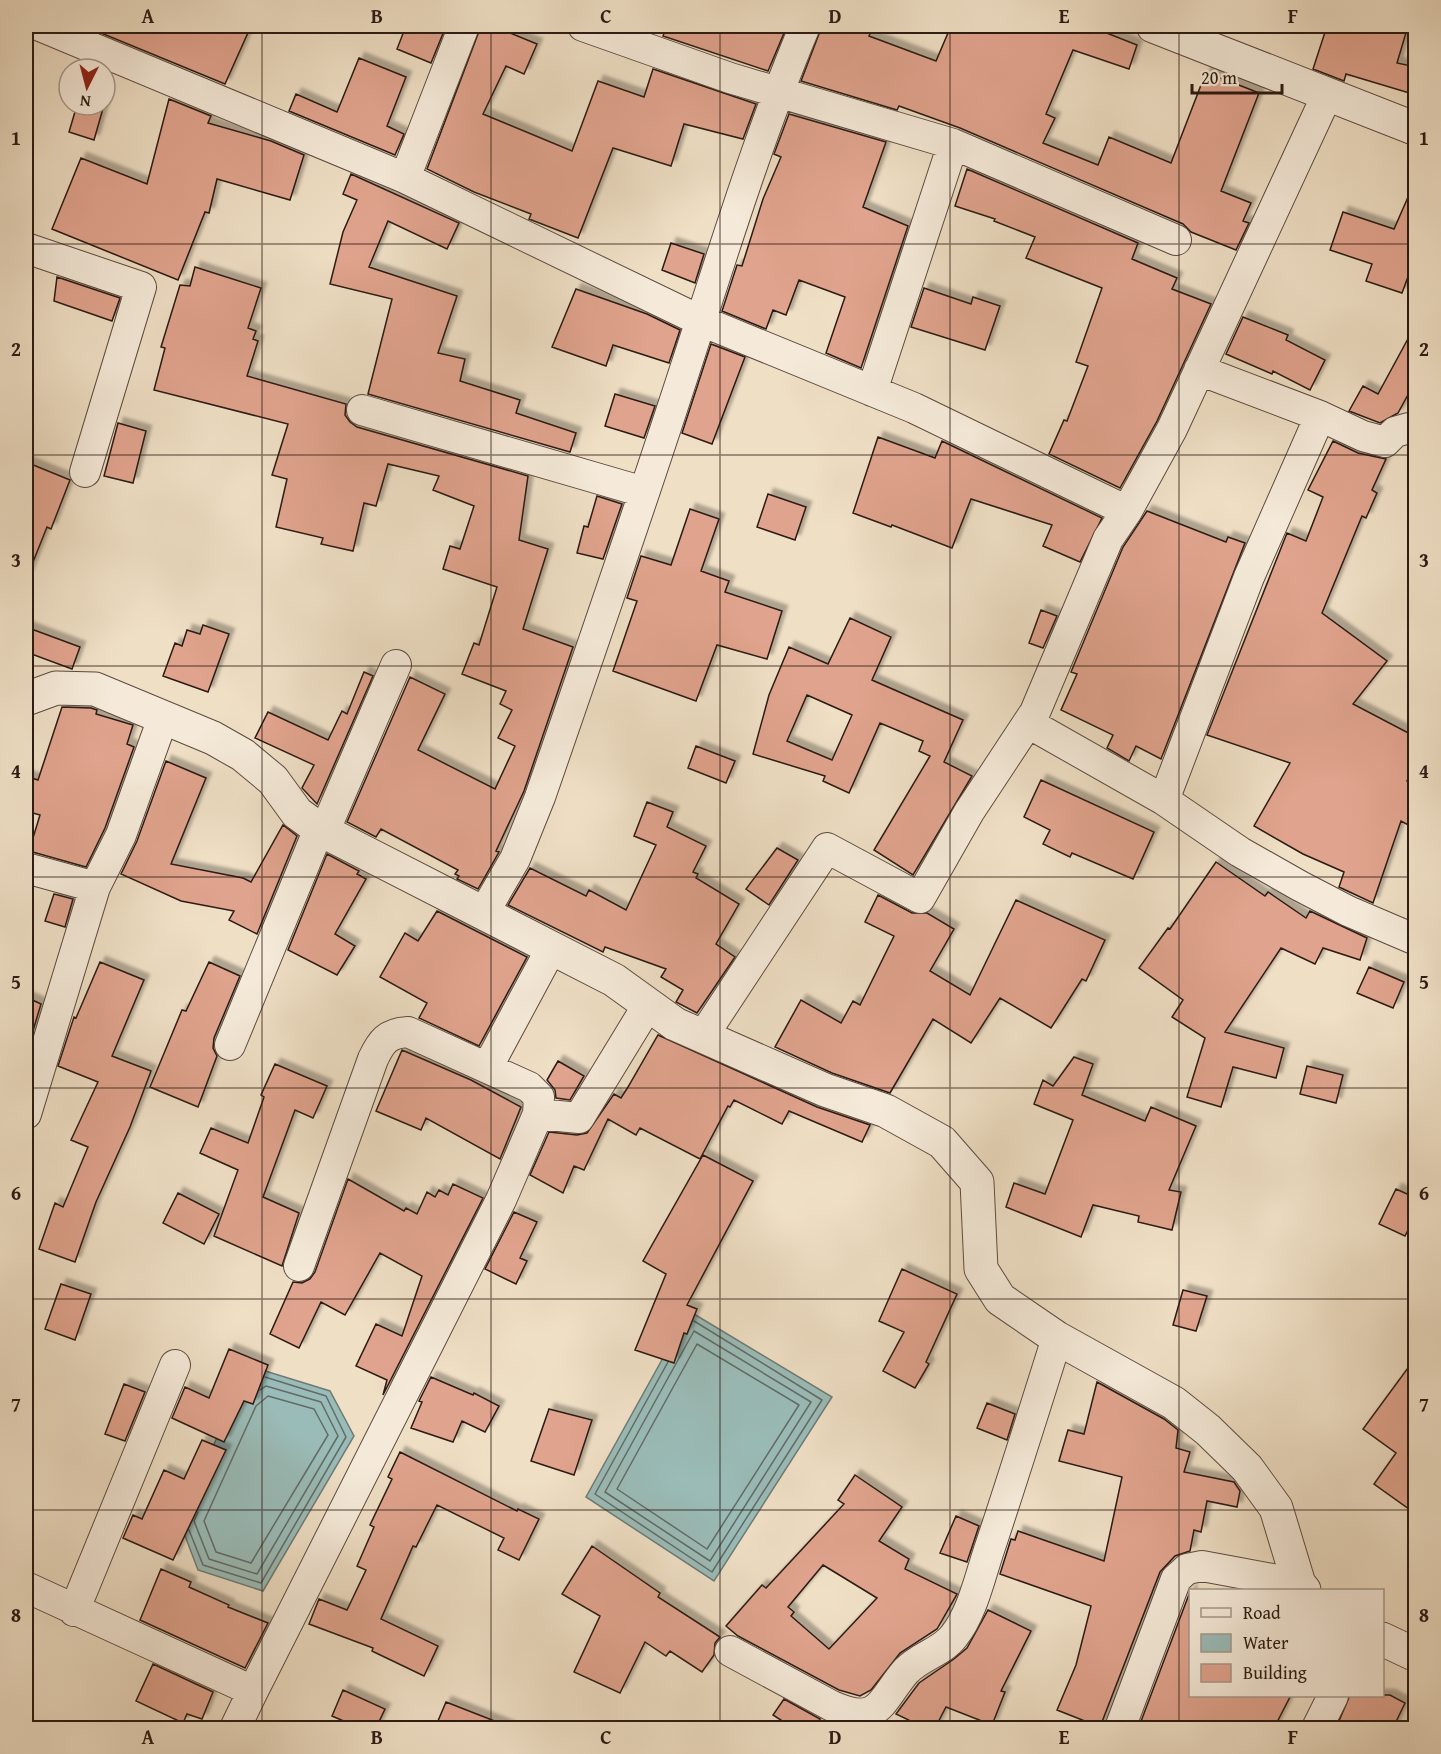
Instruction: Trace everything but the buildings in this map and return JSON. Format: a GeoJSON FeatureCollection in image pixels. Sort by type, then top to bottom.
{"type":"FeatureCollection","features":[{"type":"Feature","properties":{"kind":"street"},"geometry":{"type":"LineString","coordinates":[[40,26],[405,178],[699,320],[914,408],[1127,511]]}},
{"type":"Feature","properties":{"kind":"street"},"geometry":{"type":"LineString","coordinates":[[405,178],[464,26]]}},
{"type":"Feature","properties":{"kind":"street"},"geometry":{"type":"LineString","coordinates":[[583,26],[730,78],[953,144],[1176,240]]}},
{"type":"Feature","properties":{"kind":"street"},"geometry":{"type":"LineString","coordinates":[[483,914],[515,859],[540,797],[777,92],[805,26]]}},
{"type":"Feature","properties":{"kind":"street"},"geometry":{"type":"LineString","coordinates":[[1153,26],[1416,129]]}},
{"type":"Feature","properties":{"kind":"street"},"geometry":{"type":"LineString","coordinates":[[703,1036],[827,848],[920,898],[969,812],[1033,715],[1108,539],[1127,511],[1172,429],[1328,95]]}},
{"type":"Feature","properties":{"kind":"street"},"geometry":{"type":"LineString","coordinates":[[872,391],[953,144]]}},
{"type":"Feature","properties":{"kind":"street"},"geometry":{"type":"LineString","coordinates":[[26,248],[141,287],[85,472]]}},
{"type":"Feature","properties":{"kind":"street"},"geometry":{"type":"LineString","coordinates":[[1199,369],[1320,416],[1363,436],[1385,442],[1395,432],[1408,428],[1416,431]]}},
{"type":"Feature","properties":{"kind":"street"},"geometry":{"type":"LineString","coordinates":[[362,410],[644,492]]}},
{"type":"Feature","properties":{"kind":"street"},"geometry":{"type":"LineString","coordinates":[[1164,800],[1249,577],[1320,416]]}},
{"type":"Feature","properties":{"kind":"street"},"geometry":{"type":"LineString","coordinates":[[230,1045],[321,831],[396,665]]}},
{"type":"Feature","properties":{"kind":"street"},"geometry":{"type":"LineString","coordinates":[[26,699],[56,688],[95,689],[243,755],[273,780],[297,813],[321,831],[614,980],[675,1024],[825,1090],[886,1111],[942,1142],[977,1182],[981,1269],[1000,1299],[1057,1338],[1174,1403],[1208,1430],[1246,1468],[1276,1508],[1302,1587]]}},
{"type":"Feature","properties":{"kind":"street"},"geometry":{"type":"LineString","coordinates":[[1033,715],[1031,725],[1164,800],[1240,852],[1347,911],[1416,940]]}},
{"type":"Feature","properties":{"kind":"street"},"geometry":{"type":"LineString","coordinates":[[26,1114],[95,887],[121,835],[163,718]]}},
{"type":"Feature","properties":{"kind":"street"},"geometry":{"type":"LineString","coordinates":[[26,868],[95,887]]}},
{"type":"Feature","properties":{"kind":"street"},"geometry":{"type":"LineString","coordinates":[[487,1068],[551,949]]}},
{"type":"Feature","properties":{"kind":"street"},"geometry":{"type":"LineString","coordinates":[[538,1114],[579,1118],[648,1005]]}},
{"type":"Feature","properties":{"kind":"street"},"geometry":{"type":"LineString","coordinates":[[236,1728],[467,1271],[538,1114],[539,1097],[529,1087],[408,1032],[394,1033],[382,1042],[373,1059],[299,1266]]}},
{"type":"Feature","properties":{"kind":"street"},"geometry":{"type":"LineString","coordinates":[[730,1651],[826,1717],[865,1714],[880,1708],[907,1670],[922,1657],[954,1638],[979,1578],[1057,1338]]}},
{"type":"Feature","properties":{"kind":"street"},"geometry":{"type":"LineString","coordinates":[[74,1611],[175,1365]]}},
{"type":"Feature","properties":{"kind":"street"},"geometry":{"type":"LineString","coordinates":[[1120,1728],[1176,1579],[1186,1569],[1202,1566],[1302,1587]]}},
{"type":"Feature","properties":{"kind":"street"},"geometry":{"type":"LineString","coordinates":[[26,1590],[253,1691]]}},
{"type":"Feature","properties":{"kind":"street"},"geometry":{"type":"LineString","coordinates":[[1384,1639],[1416,1655]]}},
{"type":"Feature","properties":{"kind":"street"},"geometry":{"type":"LineString","coordinates":[[1317,1728],[1332,1697]]}},
{"type":"Feature","properties":{"kind":"water"},"geometry":{"type":"Polygon","coordinates":[[[689,1311],[832,1397],[714,1581],[586,1497],[689,1311]]]}},
{"type":"Feature","properties":{"kind":"water"},"geometry":{"type":"Polygon","coordinates":[[[262,1370],[330,1391],[354,1436],[263,1591],[198,1570],[179,1520],[238,1392],[262,1370]]]}}]}
